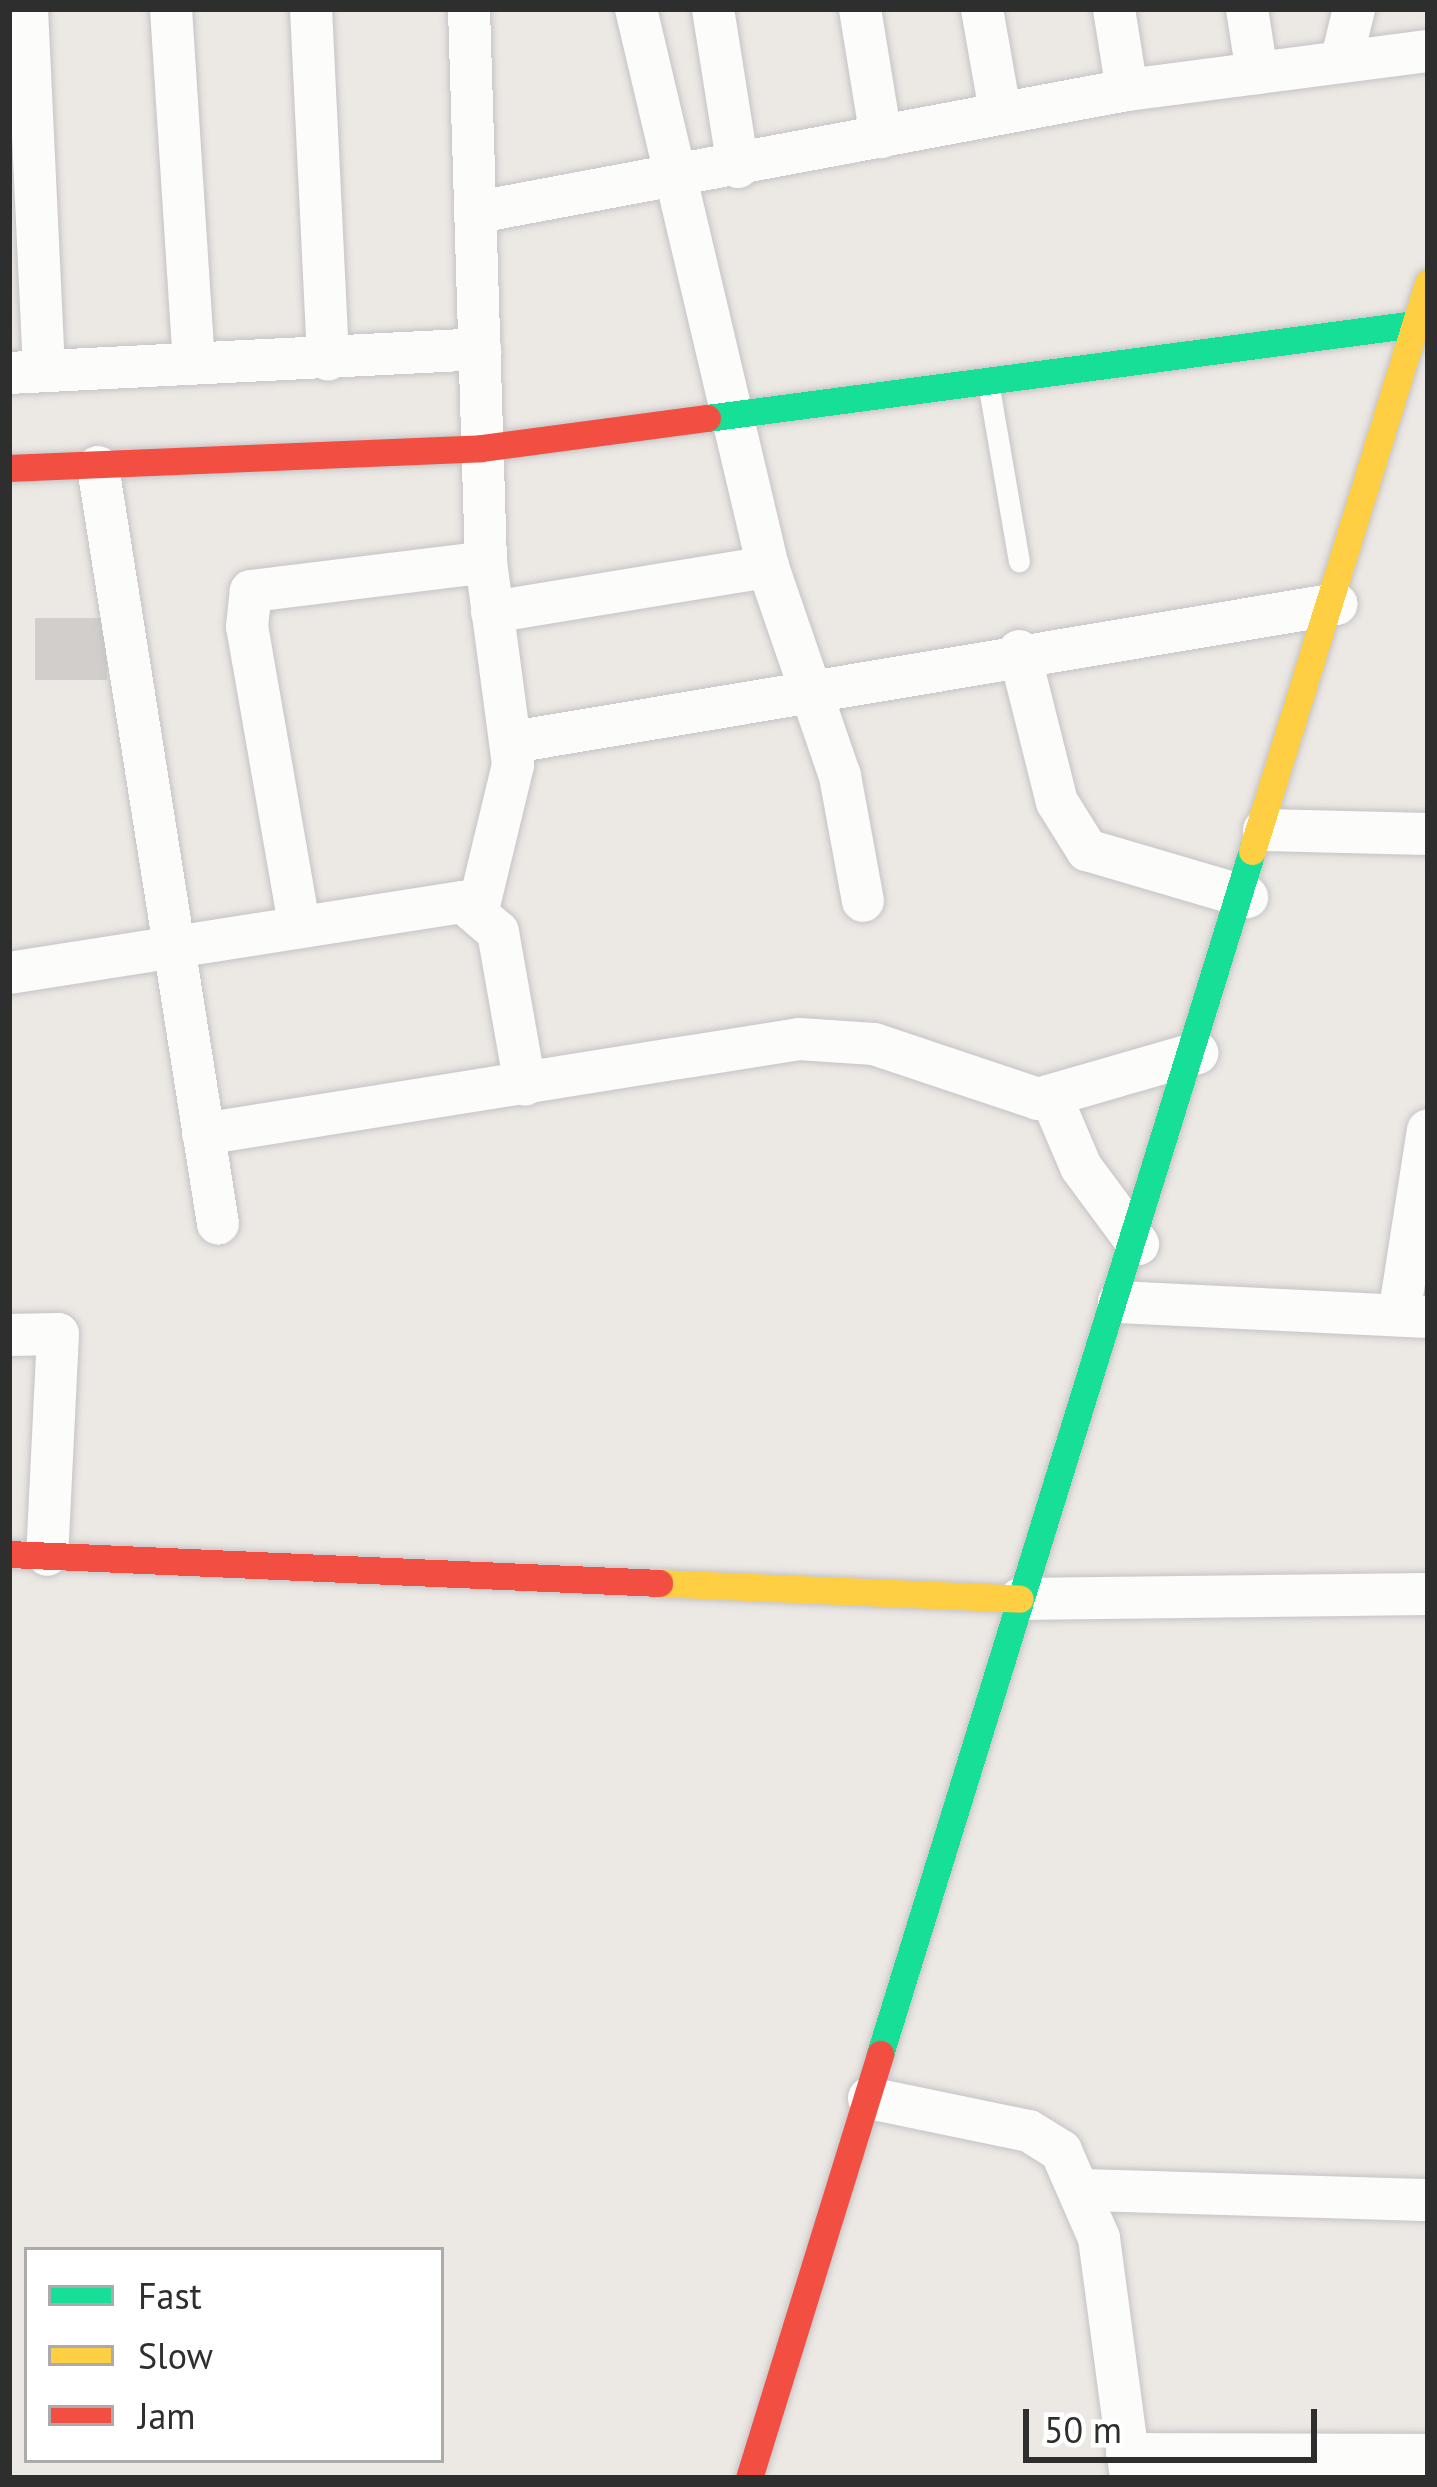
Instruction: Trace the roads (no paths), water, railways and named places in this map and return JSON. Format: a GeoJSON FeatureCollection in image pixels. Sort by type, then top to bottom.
{"type":"FeatureCollection","features":[{"type":"Feature","properties":{"kind":"street"},"geometry":{"type":"LineString","coordinates":[[27,9],[26,371],[328,360],[480,349]]}},
{"type":"Feature","properties":{"kind":"street"},"geometry":{"type":"LineString","coordinates":[[171,9],[194,363]]}},
{"type":"Feature","properties":{"kind":"street"},"geometry":{"type":"LineString","coordinates":[[311,9],[328,360]]}},
{"type":"Feature","properties":{"kind":"street"},"geometry":{"type":"LineString","coordinates":[[470,9],[486,562],[513,742],[479,906],[498,932],[525,1085]]}},
{"type":"Feature","properties":{"kind":"street"},"geometry":{"type":"LineString","coordinates":[[636,9],[670,181],[768,567],[811,687],[863,901]]}},
{"type":"Feature","properties":{"kind":"street"},"geometry":{"type":"LineString","coordinates":[[713,9],[738,167]]}},
{"type":"Feature","properties":{"kind":"street"},"geometry":{"type":"LineString","coordinates":[[860,9],[881,137]]}},
{"type":"Feature","properties":{"kind":"street"},"geometry":{"type":"LineString","coordinates":[[982,9],[1000,111]]}},
{"type":"Feature","properties":{"kind":"street"},"geometry":{"type":"LineString","coordinates":[[1114,9],[1127,90]]}},
{"type":"Feature","properties":{"kind":"street"},"geometry":{"type":"LineString","coordinates":[[1246,9],[1257,74]]}},
{"type":"Feature","properties":{"kind":"street"},"geometry":{"type":"LineString","coordinates":[[1341,62],[1354,9]]}},
{"type":"Feature","properties":{"kind":"street"},"geometry":{"type":"LineString","coordinates":[[478,212],[670,181],[1000,111],[1428,52]]}},
{"type":"Feature","properties":{"kind":"street"},"geometry":{"type":"LineString","coordinates":[[748,2478],[1020,1599],[1247,896],[1337,604],[1428,283]]}},
{"type":"Feature","properties":{"kind":"street"},"geometry":{"type":"LineString","coordinates":[[9,468],[481,448],[986,375],[1415,324]]}},
{"type":"Feature","properties":{"kind":"street"},"geometry":{"type":"LineString","coordinates":[[98,467],[218,1224]]}},
{"type":"Feature","properties":{"kind":"street"},"geometry":{"type":"LineString","coordinates":[[299,924],[248,626],[251,591],[486,562]]}},
{"type":"Feature","properties":{"kind":"street"},"geometry":{"type":"LineString","coordinates":[[492,612],[768,567]]}},
{"type":"Feature","properties":{"kind":"street"},"geometry":{"type":"LineString","coordinates":[[513,742],[1019,650],[1337,604]]}},
{"type":"Feature","properties":{"kind":"street"},"geometry":{"type":"LineString","coordinates":[[1019,650],[1057,802],[1088,850],[1247,896]]}},
{"type":"Feature","properties":{"kind":"street"},"geometry":{"type":"LineString","coordinates":[[1264,830],[1428,834]]}},
{"type":"Feature","properties":{"kind":"street"},"geometry":{"type":"LineString","coordinates":[[9,973],[299,924],[479,906]]}},
{"type":"Feature","properties":{"kind":"street"},"geometry":{"type":"LineString","coordinates":[[203,1134],[837,1039],[1052,1099],[1197,1053]]}},
{"type":"Feature","properties":{"kind":"street"},"geometry":{"type":"LineString","coordinates":[[1052,1099],[1081,1167],[1138,1244]]}},
{"type":"Feature","properties":{"kind":"street"},"geometry":{"type":"LineString","coordinates":[[1119,1302],[1414,1316],[1428,1130]]}},
{"type":"Feature","properties":{"kind":"street"},"geometry":{"type":"LineString","coordinates":[[9,1335],[58,1334],[28,1554],[1020,1599],[1428,1594]]}},
{"type":"Feature","properties":{"kind":"street"},"geometry":{"type":"LineString","coordinates":[[869,2098],[1029,2131],[1061,2151],[1087,2189],[1129,2466],[1428,2455]]}},
{"type":"Feature","properties":{"kind":"street"},"geometry":{"type":"LineString","coordinates":[[1087,2189],[1428,2200]]}},
{"type":"Feature","properties":{"kind":"lane"},"geometry":{"type":"LineString","coordinates":[[986,375],[1019,561]]}}]}
